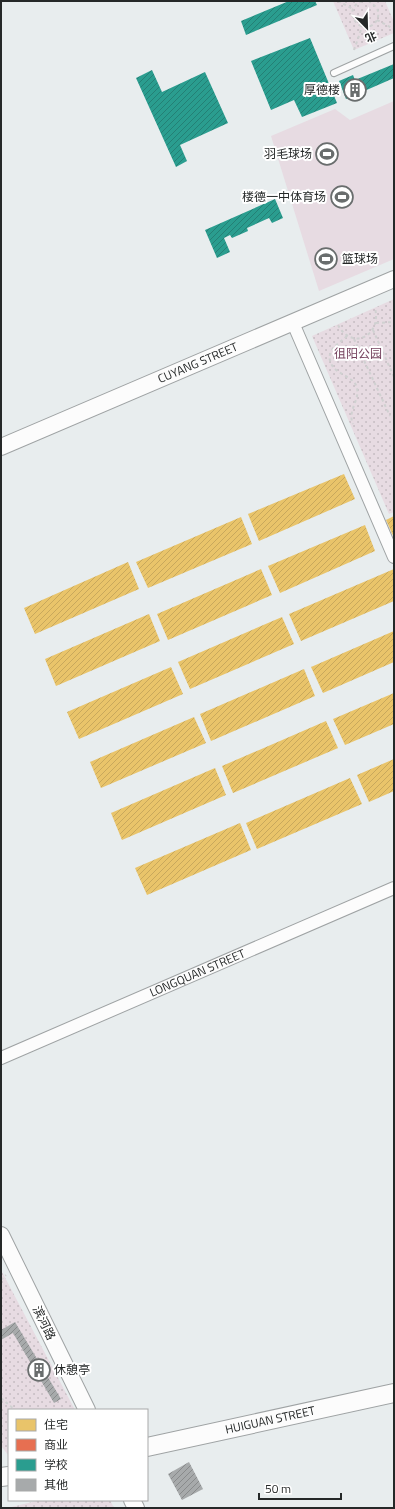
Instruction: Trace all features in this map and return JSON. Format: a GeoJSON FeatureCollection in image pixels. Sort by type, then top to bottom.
{"type":"FeatureCollection","features":[{"type":"Feature","properties":{"kind":"main road","name":"HUIGUAN STREET"},"geometry":{"type":"LineString","coordinates":[[148,1446],[394,1393]]}},
{"type":"Feature","properties":{"kind":"street","name":"CUYANG STREET"},"geometry":{"type":"LineString","coordinates":[[1,447],[394,279]]}},
{"type":"Feature","properties":{"kind":"street"},"geometry":{"type":"LineString","coordinates":[[293,322],[394,557]]}},
{"type":"Feature","properties":{"kind":"street","name":"LONGQUAN STREET"},"geometry":{"type":"LineString","coordinates":[[1,1058],[394,888]]}},
{"type":"Feature","properties":{"kind":"street","name":"滨河路"},"geometry":{"type":"LineString","coordinates":[[1,1236],[87,1409]]}},
{"type":"Feature","properties":{"kind":"lane"},"geometry":{"type":"LineString","coordinates":[[334,73],[394,46]]}},
{"type":"Feature","properties":{"kind":"path"},"geometry":{"type":"LineString","coordinates":[[338,1],[353,9]]}},
{"type":"Feature","properties":{"kind":"path"},"geometry":{"type":"LineString","coordinates":[[362,1],[355,5],[353,9],[352,13],[355,22],[362,26],[371,26],[377,20],[378,16],[375,4],[369,1]]}},
{"type":"Feature","properties":{"kind":"path"},"geometry":{"type":"LineString","coordinates":[[377,20],[394,29]]}},
{"type":"Feature","properties":{"kind":"path"},"geometry":{"type":"LineString","coordinates":[[354,50],[362,26]]}},
{"type":"Feature","properties":{"kind":"path"},"geometry":{"type":"LineString","coordinates":[[338,325],[346,336],[354,339],[364,337],[373,330],[376,323],[377,315],[375,308]]}},
{"type":"Feature","properties":{"kind":"path"},"geometry":{"type":"LineString","coordinates":[[376,323],[394,322]]}},
{"type":"Feature","properties":{"kind":"path"},"geometry":{"type":"LineString","coordinates":[[373,330],[394,377]]}},
{"type":"Feature","properties":{"kind":"path"},"geometry":{"type":"LineString","coordinates":[[346,336],[333,348],[329,357],[333,367],[341,375],[353,381],[357,388],[356,401],[352,409],[352,424]]}},
{"type":"Feature","properties":{"kind":"path"},"geometry":{"type":"LineString","coordinates":[[354,339],[390,416]]}},
{"type":"Feature","properties":{"kind":"path"},"geometry":{"type":"LineString","coordinates":[[1,1398],[14,1409]]}},
{"type":"Feature","properties":{"kind":"green space"},"geometry":{"type":"Polygon","coordinates":[[[333,1],[385,1],[394,22],[394,33],[354,50],[333,1]]]}},
{"type":"Feature","properties":{"kind":"green space","name":"楼德一中体育场"},"geometry":{"type":"Polygon","coordinates":[[[394,101],[394,259],[319,291],[271,136],[335,109],[350,120],[394,101]]]}},
{"type":"Feature","properties":{"kind":"green space","name":"徂阳公园"},"geometry":{"type":"Polygon","coordinates":[[[394,299],[394,512],[389,514],[312,336],[394,299]]]}},
{"type":"Feature","properties":{"kind":"green space"},"geometry":{"type":"Polygon","coordinates":[[[1,1270],[74,1409],[8,1409],[8,1455],[1,1446],[1,1270]]]}},
{"type":"Feature","properties":{"kind":"green space"},"geometry":{"type":"Polygon","coordinates":[[[37,1501],[110,1501],[114,1508],[7,1508],[37,1501]]]}},
{"type":"Feature","properties":{"kind":"building: 住宅"},"geometry":{"type":"Polygon","coordinates":[[[344,474],[355,499],[259,541],[248,514],[344,474]]]}},
{"type":"Feature","properties":{"kind":"building: 住宅"},"geometry":{"type":"Polygon","coordinates":[[[394,516],[394,538],[386,520],[394,516]]]}},
{"type":"Feature","properties":{"kind":"building: 住宅"},"geometry":{"type":"Polygon","coordinates":[[[241,517],[252,544],[148,588],[136,562],[241,517]]]}},
{"type":"Feature","properties":{"kind":"building: 住宅"},"geometry":{"type":"Polygon","coordinates":[[[365,525],[375,551],[280,593],[268,566],[365,525]]]}},
{"type":"Feature","properties":{"kind":"building: 住宅"},"geometry":{"type":"Polygon","coordinates":[[[128,562],[139,589],[35,634],[24,608],[128,562]]]}},
{"type":"Feature","properties":{"kind":"building: 住宅"},"geometry":{"type":"Polygon","coordinates":[[[261,569],[272,595],[168,640],[157,614],[261,569]]]}},
{"type":"Feature","properties":{"kind":"building: 住宅"},"geometry":{"type":"Polygon","coordinates":[[[394,569],[394,601],[301,641],[289,614],[394,569]]]}},
{"type":"Feature","properties":{"kind":"building: 住宅"},"geometry":{"type":"Polygon","coordinates":[[[149,614],[160,641],[56,686],[45,659],[149,614]]]}},
{"type":"Feature","properties":{"kind":"building: 住宅"},"geometry":{"type":"Polygon","coordinates":[[[282,617],[294,644],[190,689],[178,662],[282,617]]]}},
{"type":"Feature","properties":{"kind":"building: 住宅"},"geometry":{"type":"Polygon","coordinates":[[[394,631],[394,662],[323,693],[311,667],[394,631]]]}},
{"type":"Feature","properties":{"kind":"building: 住宅"},"geometry":{"type":"Polygon","coordinates":[[[171,667],[183,694],[79,739],[67,712],[171,667]]]}},
{"type":"Feature","properties":{"kind":"building: 住宅"},"geometry":{"type":"Polygon","coordinates":[[[304,669],[315,696],[211,741],[200,714],[304,669]]]}},
{"type":"Feature","properties":{"kind":"building: 住宅"},"geometry":{"type":"Polygon","coordinates":[[[394,693],[394,724],[345,745],[333,719],[394,693]]]}},
{"type":"Feature","properties":{"kind":"building: 住宅"},"geometry":{"type":"Polygon","coordinates":[[[194,717],[206,743],[101,788],[90,762],[194,717]]]}},
{"type":"Feature","properties":{"kind":"building: 住宅"},"geometry":{"type":"Polygon","coordinates":[[[326,721],[338,748],[233,793],[222,766],[326,721]]]}},
{"type":"Feature","properties":{"kind":"building: 住宅"},"geometry":{"type":"Polygon","coordinates":[[[394,759],[394,791],[369,802],[357,775],[394,759]]]}},
{"type":"Feature","properties":{"kind":"building: 住宅"},"geometry":{"type":"Polygon","coordinates":[[[215,768],[226,795],[122,840],[111,813],[215,768]]]}},
{"type":"Feature","properties":{"kind":"building: 住宅"},"geometry":{"type":"Polygon","coordinates":[[[350,778],[362,804],[257,849],[246,823],[350,778]]]}},
{"type":"Feature","properties":{"kind":"building: 住宅"},"geometry":{"type":"Polygon","coordinates":[[[240,823],[251,850],[147,895],[135,868],[240,823]]]}},
{"type":"Feature","properties":{"kind":"building: 商业"},"geometry":{"type":"Polygon","coordinates":[[[55,1391],[59,1399],[55,1402],[50,1394],[55,1391]]]}},
{"type":"Feature","properties":{"kind":"building: 学校"},"geometry":{"type":"Polygon","coordinates":[[[289,1],[315,1],[317,5],[246,35],[241,21],[289,1]]]}},
{"type":"Feature","properties":{"kind":"building: 学校"},"geometry":{"type":"Polygon","coordinates":[[[310,38],[337,103],[302,117],[294,100],[271,110],[251,61],[310,38]]]}},
{"type":"Feature","properties":{"kind":"building: 学校","name":"厚德楼"},"geometry":{"type":"Polygon","coordinates":[[[394,64],[394,78],[346,99],[339,81],[353,75],[355,80],[394,64]]]}},
{"type":"Feature","properties":{"kind":"building: 学校"},"geometry":{"type":"Polygon","coordinates":[[[152,70],[162,92],[205,72],[228,123],[180,145],[187,161],[176,167],[136,78],[152,70]]]}},
{"type":"Feature","properties":{"kind":"building: 学校"},"geometry":{"type":"Polygon","coordinates":[[[275,199],[283,218],[272,223],[269,218],[247,228],[248,231],[232,238],[230,235],[224,238],[230,252],[217,258],[205,230],[275,199]]]}},
{"type":"Feature","properties":{"kind":"building: 其他","name":"休憩亭"},"geometry":{"type":"Polygon","coordinates":[[[15,1322],[61,1399],[54,1403],[13,1333],[1,1340],[1,1330],[15,1322]]]}},
{"type":"Feature","properties":{"kind":"building: 其他"},"geometry":{"type":"Polygon","coordinates":[[[189,1462],[203,1489],[182,1500],[168,1474],[189,1462]]]}},
{"type":"Feature","properties":{"kind":"place","name":"厚德楼"},"geometry":{"type":"Point","coordinates":[355,90]}},
{"type":"Feature","properties":{"kind":"place","name":"羽毛球场"},"geometry":{"type":"Point","coordinates":[327,154]}},
{"type":"Feature","properties":{"kind":"place","name":"楼德一中体育场"},"geometry":{"type":"Point","coordinates":[342,197]}},
{"type":"Feature","properties":{"kind":"place","name":"篮球场"},"geometry":{"type":"Point","coordinates":[326,259]}},
{"type":"Feature","properties":{"kind":"place","name":"休憩亭"},"geometry":{"type":"Point","coordinates":[39,1370]}}]}
